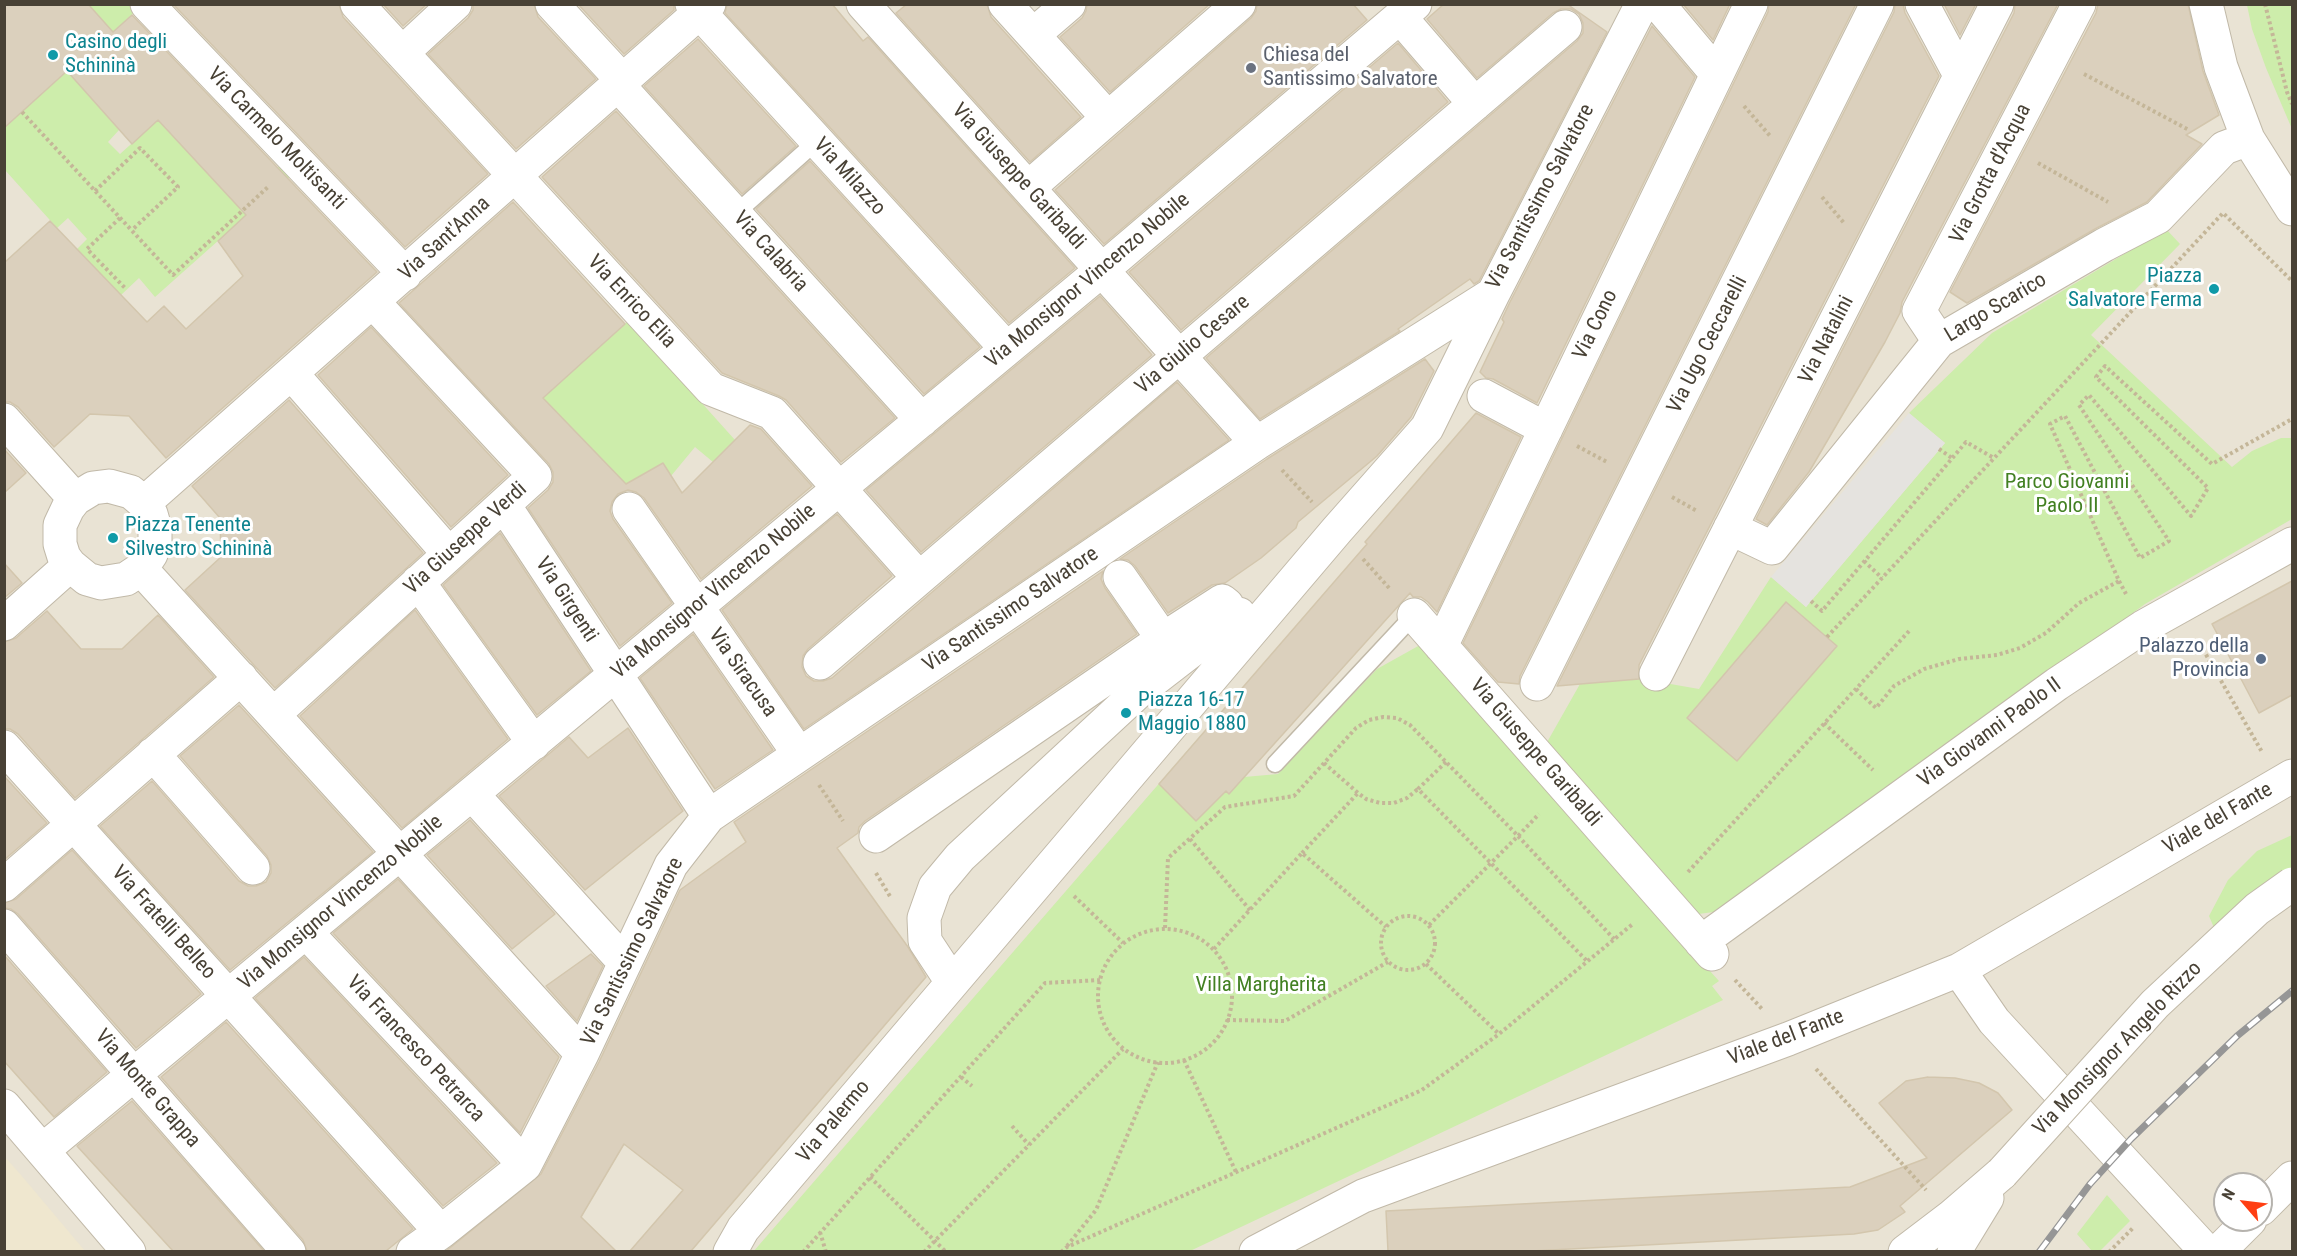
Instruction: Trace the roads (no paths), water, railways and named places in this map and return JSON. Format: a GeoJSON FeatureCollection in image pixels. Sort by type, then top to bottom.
{"type":"FeatureCollection","features":[{"type":"Feature","properties":{"kind":"street","name":"Via Carmelo Moltisanti"},"geometry":{"type":"LineString","coordinates":[[147,4],[405,274]]}},
{"type":"Feature","properties":{"kind":"street","name":"Via Enrico Elia"},"geometry":{"type":"LineString","coordinates":[[357,4],[711,389],[772,413],[919,578]]}},
{"type":"Feature","properties":{"kind":"street"},"geometry":{"type":"LineString","coordinates":[[402,53],[455,4]]}},
{"type":"Feature","properties":{"kind":"street","name":"Via Calabria"},"geometry":{"type":"LineString","coordinates":[[552,4],[735,214],[922,420]]}},
{"type":"Feature","properties":{"kind":"street"},"geometry":{"type":"LineString","coordinates":[[1005,4],[1108,118]]}},
{"type":"Feature","properties":{"kind":"street"},"geometry":{"type":"LineString","coordinates":[[1033,35],[1069,4]]}},
{"type":"Feature","properties":{"kind":"street"},"geometry":{"type":"LineString","coordinates":[[1028,188],[1239,4]]}},
{"type":"Feature","properties":{"kind":"street","name":"Via Santissimo Salvatore"},"geometry":{"type":"LineString","coordinates":[[413,1251],[441,1232],[525,1165],[582,1054],[670,866],[709,816],[1257,442],[1493,294],[1642,4]]}},
{"type":"Feature","properties":{"kind":"street"},"geometry":{"type":"LineString","coordinates":[[1658,4],[1716,74]]}},
{"type":"Feature","properties":{"kind":"street","name":"Via Cono"},"geometry":{"type":"LineString","coordinates":[[1441,646],[1751,4]]}},
{"type":"Feature","properties":{"kind":"street","name":"Via Ugo Ceccarelli"},"geometry":{"type":"LineString","coordinates":[[1537,684],[1877,4]]}},
{"type":"Feature","properties":{"kind":"street"},"geometry":{"type":"LineString","coordinates":[[1922,4],[1960,75]]}},
{"type":"Feature","properties":{"kind":"street","name":"Via Natalini"},"geometry":{"type":"LineString","coordinates":[[1656,674],[1996,4]]}},
{"type":"Feature","properties":{"kind":"street","name":"Via Grotta d'Acqua"},"geometry":{"type":"LineString","coordinates":[[1939,341],[1919,311],[2079,4]]}},
{"type":"Feature","properties":{"kind":"street"},"geometry":{"type":"LineString","coordinates":[[2206,4],[2236,143],[2292,209]]}},
{"type":"Feature","properties":{"kind":"street","name":"Via Sant'Anna"},"geometry":{"type":"LineString","coordinates":[[144,503],[516,176],[620,83],[700,7]]}},
{"type":"Feature","properties":{"kind":"street","name":"Via Milazzo"},"geometry":{"type":"LineString","coordinates":[[700,7],[817,141],[1007,349]]}},
{"type":"Feature","properties":{"kind":"street","name":"Via Giuseppe Garibaldi"},"geometry":{"type":"LineString","coordinates":[[875,9],[1028,188],[1257,442]]}},
{"type":"Feature","properties":{"kind":"street"},"geometry":{"type":"LineString","coordinates":[[1403,21],[1475,104]]}},
{"type":"Feature","properties":{"kind":"street","name":"Via Monsignor Vincenzo Nobile"},"geometry":{"type":"LineString","coordinates":[[43,1150],[1403,21]]}},
{"type":"Feature","properties":{"kind":"street","name":"Via Giulio Cesare"},"geometry":{"type":"LineString","coordinates":[[820,663],[1565,27]]}},
{"type":"Feature","properties":{"kind":"street","name":"Largo Scarico"},"geometry":{"type":"LineString","coordinates":[[1730,528],[1772,548],[1939,341],[2094,250],[2158,217],[2236,143]]}},
{"type":"Feature","properties":{"kind":"street"},"geometry":{"type":"LineString","coordinates":[[947,988],[925,940],[924,918],[935,887],[960,857],[1138,692],[1247,620],[1427,428],[1493,294]]}},
{"type":"Feature","properties":{"kind":"street","name":"Via Giuseppe Verdi"},"geometry":{"type":"LineString","coordinates":[[274,714],[536,476],[373,302]]}},
{"type":"Feature","properties":{"kind":"street"},"geometry":{"type":"LineString","coordinates":[[1431,333],[1456,368]]}},
{"type":"Feature","properties":{"kind":"street"},"geometry":{"type":"LineString","coordinates":[[292,374],[449,554]]}},
{"type":"Feature","properties":{"kind":"street"},"geometry":{"type":"LineString","coordinates":[[1484,396],[1546,429]]}},
{"type":"Feature","properties":{"kind":"street"},"geometry":{"type":"LineString","coordinates":[[4,420],[75,499]]}},
{"type":"Feature","properties":{"kind":"street"},"geometry":{"type":"LineString","coordinates":[[109,486],[131,492],[144,503],[151,514],[155,528],[155,543],[141,569],[126,579],[101,583],[87,579],[70,565],[60,544],[60,525],[75,499],[93,488],[109,486]]}},
{"type":"Feature","properties":{"kind":"street","name":"Via Girgenti"},"geometry":{"type":"LineString","coordinates":[[504,505],[709,816]]}},
{"type":"Feature","properties":{"kind":"street","name":"Via Siracusa"},"geometry":{"type":"LineString","coordinates":[[629,509],[799,754]]}},
{"type":"Feature","properties":{"kind":"street","name":"Via Giovanni Paolo II"},"geometry":{"type":"LineString","coordinates":[[1707,948],[2057,684],[2143,627],[2292,544]]}},
{"type":"Feature","properties":{"kind":"street"},"geometry":{"type":"LineString","coordinates":[[4,624],[70,565]]}},
{"type":"Feature","properties":{"kind":"street"},"geometry":{"type":"LineString","coordinates":[[141,569],[582,1054]]}},
{"type":"Feature","properties":{"kind":"street"},"geometry":{"type":"LineString","coordinates":[[1120,577],[1163,639]]}},
{"type":"Feature","properties":{"kind":"street"},"geometry":{"type":"LineString","coordinates":[[418,582],[534,743]]}},
{"type":"Feature","properties":{"kind":"street"},"geometry":{"type":"LineString","coordinates":[[865,844],[1222,601],[1247,620]]}},
{"type":"Feature","properties":{"kind":"street","name":"Via Giuseppe Garibaldi"},"geometry":{"type":"LineString","coordinates":[[1413,615],[1707,948]]}},
{"type":"Feature","properties":{"kind":"street","name":"Via Palermo"},"geometry":{"type":"LineString","coordinates":[[730,1251],[743,1229],[1047,871],[1247,620]]}},
{"type":"Feature","properties":{"kind":"street"},"geometry":{"type":"LineString","coordinates":[[4,885],[241,678]]}},
{"type":"Feature","properties":{"kind":"street","name":"Via Fratelli Belleo"},"geometry":{"type":"LineString","coordinates":[[4,747],[441,1232]]}},
{"type":"Feature","properties":{"kind":"street"},"geometry":{"type":"LineString","coordinates":[[153,754],[253,868]]}},
{"type":"Feature","properties":{"kind":"street","name":"Viale del Fante"},"geometry":{"type":"LineString","coordinates":[[1256,1251],[1363,1196],[1788,1039],[1959,970],[2286,779]]}},
{"type":"Feature","properties":{"kind":"street"},"geometry":{"type":"LineString","coordinates":[[472,794],[625,963]]}},
{"type":"Feature","properties":{"kind":"street","name":"Via Monsignor Angelo Rizzo"},"geometry":{"type":"LineString","coordinates":[[2002,1173],[2155,1004],[2257,909],[2292,884]]}},
{"type":"Feature","properties":{"kind":"street","name":"Via Monte Grappa"},"geometry":{"type":"LineString","coordinates":[[4,926],[290,1251]]}},
{"type":"Feature","properties":{"kind":"street","name":"Via Francesco Petrarca"},"geometry":{"type":"LineString","coordinates":[[306,932],[525,1165]]}},
{"type":"Feature","properties":{"kind":"street"},"geometry":{"type":"LineString","coordinates":[[1959,970],[1994,1021],[2208,1251]]}},
{"type":"Feature","properties":{"kind":"street"},"geometry":{"type":"LineString","coordinates":[[4,1106],[129,1251]]}},
{"type":"Feature","properties":{"kind":"street"},"geometry":{"type":"LineString","coordinates":[[1905,1251],[1951,1217],[2002,1173]]}},
{"type":"Feature","properties":{"kind":"street"},"geometry":{"type":"LineString","coordinates":[[1954,1251],[2002,1173]]}},
{"type":"Feature","properties":{"kind":"street"},"geometry":{"type":"LineString","coordinates":[[2273,1197],[2292,1178]]}},
{"type":"Feature","properties":{"kind":"street"},"geometry":{"type":"LineString","coordinates":[[1314,1251],[1314,1234],[1321,1218]]}},
{"type":"Feature","properties":{"kind":"street"},"geometry":{"type":"LineString","coordinates":[[2217,1251],[2237,1232]]}},
{"type":"Feature","properties":{"kind":"lane"},"geometry":{"type":"LineString","coordinates":[[735,214],[817,141]]}},
{"type":"Feature","properties":{"kind":"lane"},"geometry":{"type":"LineString","coordinates":[[1275,764],[1413,615]]}},
{"type":"Feature","properties":{"kind":"railway"},"geometry":{"type":"LineString","coordinates":[[2039,1252],[2090,1184],[2131,1139],[2237,1036],[2292,991]]}},
{"type":"Feature","properties":{"kind":"place","name":"Casino degli Schininà"},"geometry":{"type":"Point","coordinates":[53,55]}},
{"type":"Feature","properties":{"kind":"place","name":"Chiesa del Santissimo Salvatore"},"geometry":{"type":"Point","coordinates":[1251,68]}},
{"type":"Feature","properties":{"kind":"place","name":"Piazza Salvatore Ferma"},"geometry":{"type":"Point","coordinates":[2214,289]}},
{"type":"Feature","properties":{"kind":"place","name":"Piazza Tenente Silvestro Schininà"},"geometry":{"type":"Point","coordinates":[113,538]}},
{"type":"Feature","properties":{"kind":"place","name":"Palazzo della Provincia"},"geometry":{"type":"Point","coordinates":[2261,659]}},
{"type":"Feature","properties":{"kind":"place","name":"Piazza 16-17 Maggio 1880"},"geometry":{"type":"Point","coordinates":[1126,713]}},
{"type":"Feature","properties":{"kind":"park label","name":"Parco Giovanni Paolo II"},"geometry":{"type":"Point","coordinates":[2067,495]}},
{"type":"Feature","properties":{"kind":"park label","name":"Villa Margherita"},"geometry":{"type":"Point","coordinates":[1261,986]}}]}
